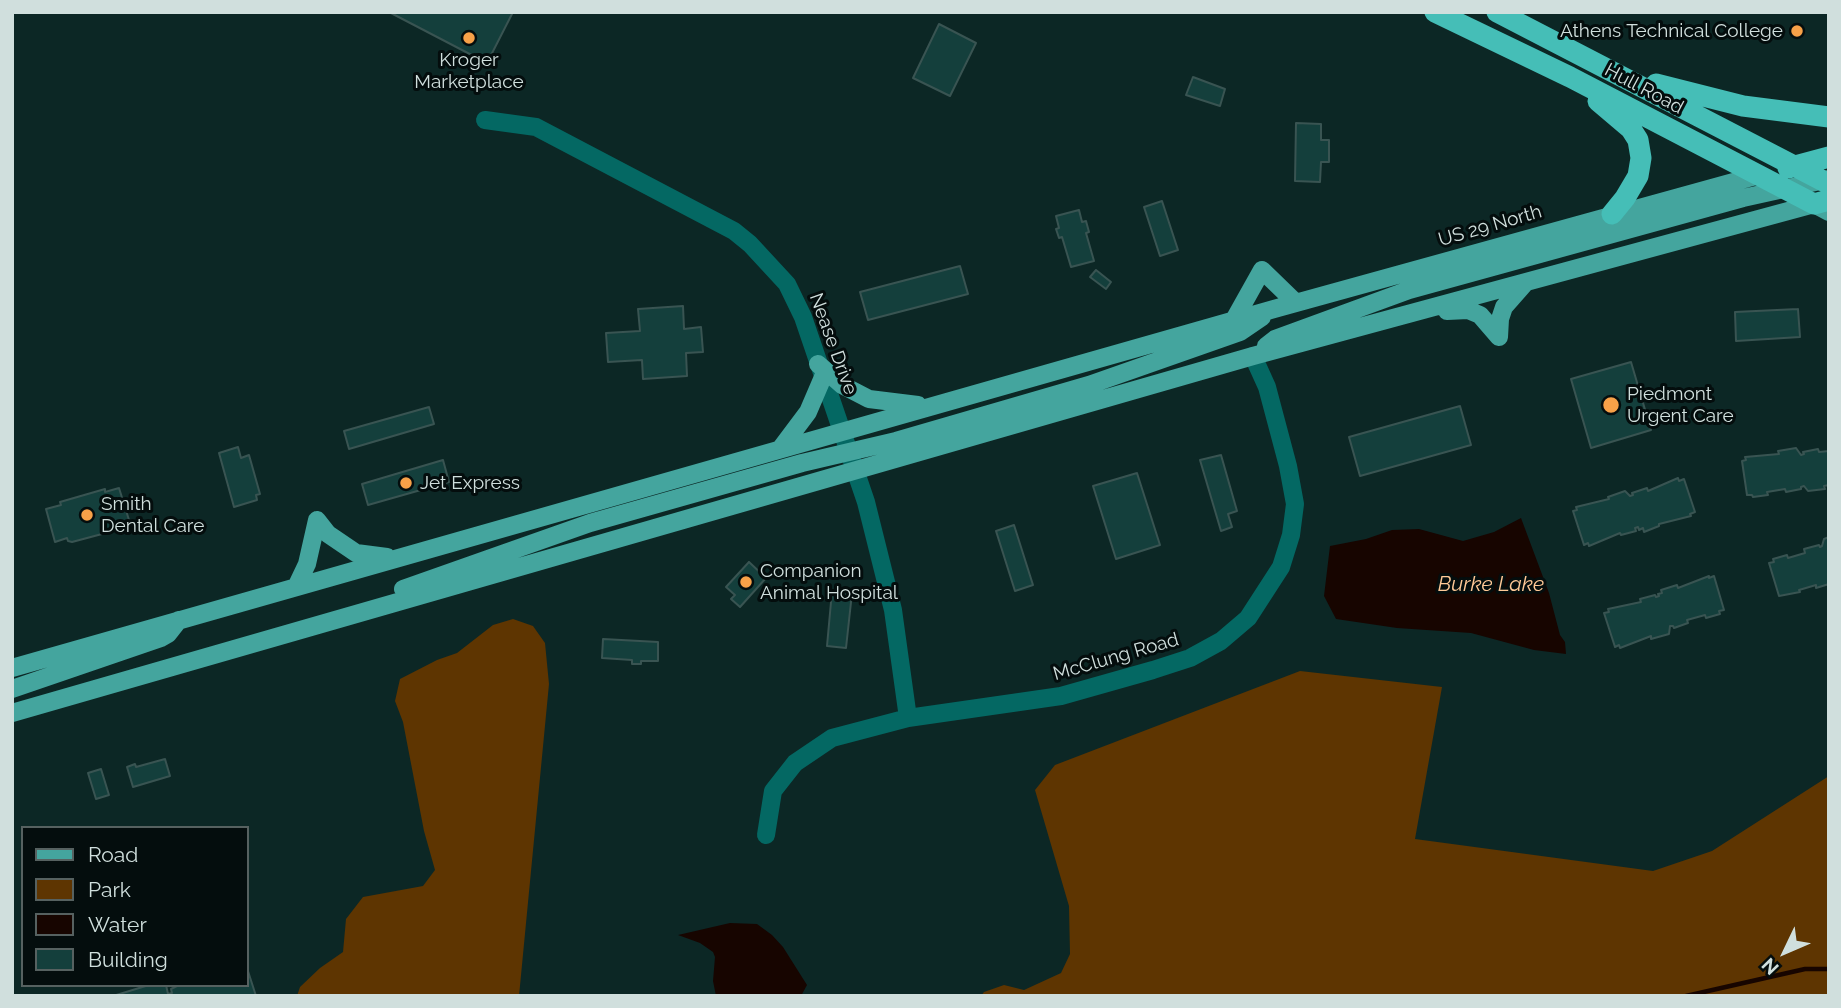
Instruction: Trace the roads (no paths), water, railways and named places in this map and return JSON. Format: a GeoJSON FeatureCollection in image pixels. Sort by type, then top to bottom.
{"type":"FeatureCollection","features":[{"type":"Feature","properties":{"kind":"highway","name":"Hull Road"},"geometry":{"type":"LineString","coordinates":[[1435,12],[1570,76],[1787,190],[1825,193]]}},
{"type":"Feature","properties":{"kind":"highway","name":"Hull Road"},"geometry":{"type":"LineString","coordinates":[[1497,12],[1794,166],[1825,193]]}},
{"type":"Feature","properties":{"kind":"highway"},"geometry":{"type":"LineString","coordinates":[[1611,70],[1671,89],[1744,106],[1829,117]]}},
{"type":"Feature","properties":{"kind":"highway"},"geometry":{"type":"LineString","coordinates":[[1570,76],[1631,129],[1638,141],[1642,158],[1638,176],[1612,214]]}},
{"type":"Feature","properties":{"kind":"highway"},"geometry":{"type":"LineString","coordinates":[[1759,175],[1829,157]]}},
{"type":"Feature","properties":{"kind":"main road","name":"US 29 North"},"geometry":{"type":"LineString","coordinates":[[12,668],[1234,320],[1759,175]]}},
{"type":"Feature","properties":{"kind":"main road"},"geometry":{"type":"LineString","coordinates":[[1253,356],[1275,339],[1409,290],[1693,212],[1787,190]]}},
{"type":"Feature","properties":{"kind":"main road"},"geometry":{"type":"LineString","coordinates":[[12,713],[1253,356],[1526,282],[1825,193]]}},
{"type":"Feature","properties":{"kind":"main road"},"geometry":{"type":"LineString","coordinates":[[1234,320],[1262,270],[1296,303]]}},
{"type":"Feature","properties":{"kind":"main road"},"geometry":{"type":"LineString","coordinates":[[1423,311],[1468,310],[1485,319],[1499,337],[1504,307],[1526,282]]}},
{"type":"Feature","properties":{"kind":"main road"},"geometry":{"type":"LineString","coordinates":[[358,612],[404,589],[554,535],[802,463],[909,437],[1132,371],[1240,332],[1274,309]]}},
{"type":"Feature","properties":{"kind":"main road"},"geometry":{"type":"LineString","coordinates":[[781,448],[808,412],[821,371],[869,399],[932,406]]}},
{"type":"Feature","properties":{"kind":"main road"},"geometry":{"type":"LineString","coordinates":[[297,585],[307,564],[317,520],[328,534],[356,552],[394,558]]}},
{"type":"Feature","properties":{"kind":"main road"},"geometry":{"type":"LineString","coordinates":[[12,689],[161,638],[168,634],[178,620]]}},
{"type":"Feature","properties":{"kind":"street","name":"Nease Drive"},"geometry":{"type":"LineString","coordinates":[[485,120],[536,127],[734,231],[750,244],[787,284],[803,317],[866,502],[893,610],[908,718]]}},
{"type":"Feature","properties":{"kind":"street","name":"McClung Road"},"geometry":{"type":"LineString","coordinates":[[766,835],[773,791],[795,763],[832,738],[908,718],[1061,696],[1153,670],[1190,658],[1221,641],[1248,618],[1281,567],[1291,535],[1295,504],[1273,408],[1253,356]]}},
{"type":"Feature","properties":{"kind":"water","name":"Burke Lake"},"geometry":{"type":"Polygon","coordinates":[[[1521,518],[1549,593],[1560,635],[1565,642],[1566,654],[1534,650],[1471,633],[1397,628],[1336,619],[1324,596],[1330,546],[1366,539],[1392,530],[1419,529],[1463,541],[1494,532],[1521,518]]]}},
{"type":"Feature","properties":{"kind":"water"},"geometry":{"type":"Polygon","coordinates":[[[730,923],[757,924],[772,935],[783,947],[807,985],[801,996],[716,996],[713,952],[700,943],[678,935],[730,923]]]}},
{"type":"Feature","properties":{"kind":"waterway"},"geometry":{"type":"LineString","coordinates":[[1686,996],[1805,969],[1829,969]]}},
{"type":"Feature","properties":{"kind":"place","name":"Athens Technical College"},"geometry":{"type":"Point","coordinates":[1797,31]}},
{"type":"Feature","properties":{"kind":"place","name":"Kroger Marketplace"},"geometry":{"type":"Point","coordinates":[469,38]}},
{"type":"Feature","properties":{"kind":"place","name":"Piedmont Urgent Care"},"geometry":{"type":"Point","coordinates":[1611,405]}},
{"type":"Feature","properties":{"kind":"place","name":"Jet Express"},"geometry":{"type":"Point","coordinates":[406,483]}},
{"type":"Feature","properties":{"kind":"place","name":"Smith Dental Care"},"geometry":{"type":"Point","coordinates":[87,515]}},
{"type":"Feature","properties":{"kind":"place","name":"Companion Animal Hospital"},"geometry":{"type":"Point","coordinates":[746,582]}}]}
